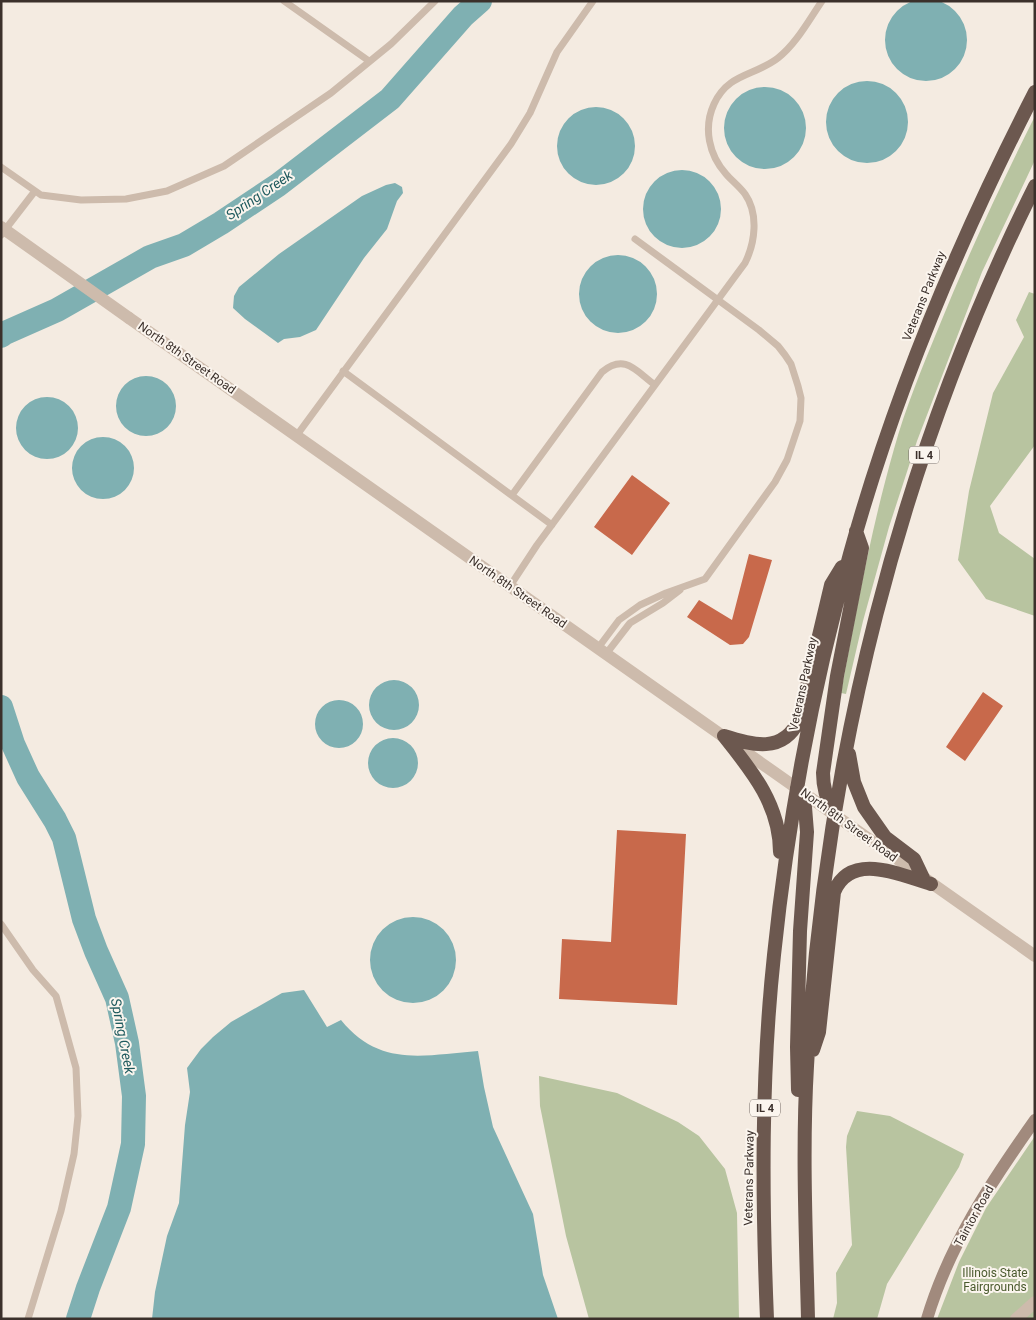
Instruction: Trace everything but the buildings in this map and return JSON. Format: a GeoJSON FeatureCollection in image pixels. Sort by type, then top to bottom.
{"type":"FeatureCollection","features":[{"type":"Feature","properties":{"kind":"highway","name":"Veterans Parkway"},"geometry":{"type":"LineString","coordinates":[[767,1319],[763,1225],[765,1090],[774,956],[797,788],[825,653],[856,531],[892,422],[939,296],[999,164],[1035,92]]}},
{"type":"Feature","properties":{"kind":"highway","name":"IL 4"},"geometry":{"type":"LineString","coordinates":[[808,1319],[804,1178],[805,1111],[811,1001],[834,814],[848,736],[894,547],[931,433],[959,356],[1011,234],[1035,186]]}},
{"type":"Feature","properties":{"kind":"highway"},"geometry":{"type":"LineString","coordinates":[[834,814],[827,798],[823,773],[837,676],[862,548],[856,531]]}},
{"type":"Feature","properties":{"kind":"highway"},"geometry":{"type":"LineString","coordinates":[[724,736],[751,744],[766,745],[783,739],[795,728],[799,720],[831,585],[849,556]]}},
{"type":"Feature","properties":{"kind":"highway"},"geometry":{"type":"LineString","coordinates":[[724,736],[751,769],[772,806],[780,836],[781,899]]}},
{"type":"Feature","properties":{"kind":"highway"},"geometry":{"type":"LineString","coordinates":[[848,736],[854,782],[864,807],[885,837],[914,859],[927,881]]}},
{"type":"Feature","properties":{"kind":"highway"},"geometry":{"type":"LineString","coordinates":[[797,788],[805,807],[807,832],[800,931],[797,1047],[797,1086],[805,1111]]}},
{"type":"Feature","properties":{"kind":"highway"},"geometry":{"type":"LineString","coordinates":[[807,1068],[819,1032],[830,920],[834,892],[837,885],[856,870],[871,868],[927,881]]}},
{"type":"Feature","properties":{"kind":"main road","name":"Taintor Road"},"geometry":{"type":"LineString","coordinates":[[927,1319],[944,1272],[974,1210],[1035,1120]]}},
{"type":"Feature","properties":{"kind":"street","name":"North 8th Street Road"},"geometry":{"type":"LineString","coordinates":[[3,231],[297,435],[1035,956]]}},
{"type":"Feature","properties":{"kind":"street"},"geometry":{"type":"LineString","coordinates":[[1016,1319],[1035,1302]]}},
{"type":"Feature","properties":{"kind":"lane"},"geometry":{"type":"LineString","coordinates":[[284,1],[370,61]]}},
{"type":"Feature","properties":{"kind":"lane"},"geometry":{"type":"LineString","coordinates":[[1,167],[41,195],[81,200],[126,200],[167,191],[224,166],[332,92],[391,44],[435,1]]}},
{"type":"Feature","properties":{"kind":"lane"},"geometry":{"type":"LineString","coordinates":[[297,435],[511,144],[530,113],[557,52],[593,1]]}},
{"type":"Feature","properties":{"kind":"lane"},"geometry":{"type":"LineString","coordinates":[[510,586],[552,525],[718,300],[749,254],[754,230],[751,206],[746,195],[720,167],[713,155],[709,141],[710,114],[719,96],[732,82],[740,76],[766,66],[785,52],[822,1]]}},
{"type":"Feature","properties":{"kind":"lane"},"geometry":{"type":"LineString","coordinates":[[3,231],[35,191]]}},
{"type":"Feature","properties":{"kind":"lane"},"geometry":{"type":"LineString","coordinates":[[602,651],[624,615],[666,592],[705,580],[775,482],[787,460],[800,421],[798,386],[791,364],[785,355],[769,338],[634,239]]}},
{"type":"Feature","properties":{"kind":"lane"},"geometry":{"type":"LineString","coordinates":[[512,495],[602,372],[609,366],[617,362],[625,364],[655,385]]}},
{"type":"Feature","properties":{"kind":"lane"},"geometry":{"type":"LineString","coordinates":[[343,371],[552,525]]}},
{"type":"Feature","properties":{"kind":"lane"},"geometry":{"type":"LineString","coordinates":[[1,924],[34,970],[56,996],[76,1068],[78,1116],[74,1154],[61,1211],[28,1319]]}},
{"type":"Feature","properties":{"kind":"green space"},"geometry":{"type":"Polygon","coordinates":[[[1035,116],[1035,160],[982,272],[917,441],[889,527],[863,621],[846,694],[841,693],[871,540],[903,419],[960,275],[1035,116]]]}},
{"type":"Feature","properties":{"kind":"green space"},"geometry":{"type":"Polygon","coordinates":[[[1029,292],[1035,294],[1035,445],[990,506],[999,533],[1035,559],[1035,616],[986,599],[958,560],[969,491],[993,393],[1024,337],[1016,320],[1029,292]]]}},
{"type":"Feature","properties":{"kind":"green space"},"geometry":{"type":"Polygon","coordinates":[[[539,1076],[617,1093],[678,1122],[699,1136],[725,1169],[737,1213],[739,1319],[589,1319],[566,1236],[540,1106],[539,1076]]]}},
{"type":"Feature","properties":{"kind":"green space"},"geometry":{"type":"Polygon","coordinates":[[[857,1111],[890,1116],[964,1154],[959,1167],[887,1284],[877,1319],[833,1319],[837,1303],[836,1273],[852,1245],[846,1147],[847,1136],[857,1111]]]}},
{"type":"Feature","properties":{"kind":"green space","name":"Illinois State Fairgrounds"},"geometry":{"type":"Polygon","coordinates":[[[1035,1136],[1035,1319],[937,1319],[959,1262],[986,1208],[1035,1136]]]}},
{"type":"Feature","properties":{"kind":"water"},"geometry":{"type":"Polygon","coordinates":[[[926,-1],[942,3],[955,11],[963,24],[967,40],[963,56],[955,69],[942,77],[926,81],[910,77],[897,69],[889,56],[885,40],[889,24],[897,11],[910,3],[926,-1]]]}},
{"type":"Feature","properties":{"kind":"water"},"geometry":{"type":"Polygon","coordinates":[[[867,81],[883,84],[896,93],[905,106],[908,122],[905,138],[896,151],[883,160],[867,163],[851,160],[838,151],[829,138],[826,122],[829,106],[838,93],[851,84],[867,81]]]}},
{"type":"Feature","properties":{"kind":"water"},"geometry":{"type":"Polygon","coordinates":[[[765,87],[781,90],[794,99],[803,112],[806,128],[803,144],[794,157],[781,166],[765,169],[749,166],[736,157],[727,144],[724,128],[727,112],[736,99],[749,90],[765,87]]]}},
{"type":"Feature","properties":{"kind":"water"},"geometry":{"type":"Polygon","coordinates":[[[596,107],[611,110],[628,124],[632,131],[635,146],[632,161],[618,178],[611,182],[596,185],[581,182],[564,168],[560,161],[557,146],[560,131],[574,114],[581,110],[596,107]]]}},
{"type":"Feature","properties":{"kind":"water"},"geometry":{"type":"Polygon","coordinates":[[[682,170],[697,173],[714,187],[718,194],[721,209],[718,224],[704,241],[697,245],[682,248],[667,245],[650,231],[646,224],[643,209],[646,194],[660,177],[667,173],[682,170]]]}},
{"type":"Feature","properties":{"kind":"water"},"geometry":{"type":"Polygon","coordinates":[[[395,183],[402,187],[403,193],[397,201],[387,229],[364,258],[316,330],[300,337],[284,339],[278,343],[233,308],[234,296],[239,287],[279,254],[362,196],[395,183]]]}},
{"type":"Feature","properties":{"kind":"water"},"geometry":{"type":"Polygon","coordinates":[[[618,255],[633,258],[650,272],[654,279],[657,294],[654,309],[640,326],[633,330],[618,333],[603,330],[586,316],[582,309],[579,294],[582,279],[596,262],[603,258],[618,255]]]}},
{"type":"Feature","properties":{"kind":"water"},"geometry":{"type":"Polygon","coordinates":[[[140,376],[152,376],[163,381],[171,389],[176,400],[174,418],[163,431],[152,436],[140,436],[129,431],[121,423],[116,412],[116,400],[121,389],[129,381],[140,376]]]}},
{"type":"Feature","properties":{"kind":"water"},"geometry":{"type":"Polygon","coordinates":[[[41,397],[53,397],[69,406],[76,416],[78,428],[76,440],[69,450],[53,459],[41,459],[30,454],[21,445],[16,434],[16,422],[21,411],[30,402],[41,397]]]}},
{"type":"Feature","properties":{"kind":"water"},"geometry":{"type":"Polygon","coordinates":[[[103,437],[115,439],[125,446],[132,456],[134,468],[132,480],[125,490],[115,497],[103,499],[91,497],[81,490],[74,480],[72,468],[74,456],[81,446],[91,439],[103,437]]]}},
{"type":"Feature","properties":{"kind":"water"},"geometry":{"type":"Polygon","coordinates":[[[394,680],[403,682],[414,691],[419,705],[417,714],[408,725],[394,730],[385,728],[374,719],[369,705],[371,696],[380,685],[394,680]]]}},
{"type":"Feature","properties":{"kind":"water"},"geometry":{"type":"Polygon","coordinates":[[[334,700],[344,700],[353,704],[359,710],[362,715],[362,733],[353,744],[344,748],[334,748],[325,744],[319,738],[315,729],[315,719],[319,710],[325,704],[334,700]]]}},
{"type":"Feature","properties":{"kind":"water"},"geometry":{"type":"Polygon","coordinates":[[[388,738],[398,738],[411,745],[418,758],[418,768],[411,781],[398,788],[388,788],[379,784],[372,777],[368,768],[368,758],[372,749],[379,742],[388,738]]]}},
{"type":"Feature","properties":{"kind":"water"},"geometry":{"type":"Polygon","coordinates":[[[413,917],[429,920],[437,924],[449,936],[453,944],[456,960],[453,976],[449,984],[437,996],[429,1000],[413,1003],[397,1000],[389,996],[377,984],[373,976],[370,960],[373,944],[377,936],[389,924],[397,920],[413,917]]]}},
{"type":"Feature","properties":{"kind":"water"},"geometry":{"type":"Polygon","coordinates":[[[304,990],[327,1027],[341,1020],[356,1035],[371,1046],[387,1052],[421,1056],[478,1051],[493,1127],[533,1214],[543,1275],[558,1319],[152,1319],[155,1292],[167,1236],[179,1203],[185,1125],[190,1092],[187,1068],[201,1049],[231,1022],[282,993],[304,990]]]}},
{"type":"Feature","properties":{"kind":"waterway","name":"Spring Creek"},"geometry":{"type":"LineString","coordinates":[[1,336],[57,310],[150,257],[184,245],[278,185],[390,99],[463,16],[480,1]]}},
{"type":"Feature","properties":{"kind":"waterway","name":"Spring Creek"},"geometry":{"type":"LineString","coordinates":[[1,707],[13,744],[28,777],[64,838],[84,919],[117,998],[127,1043],[134,1096],[133,1144],[119,1208],[78,1319]]}}]}
